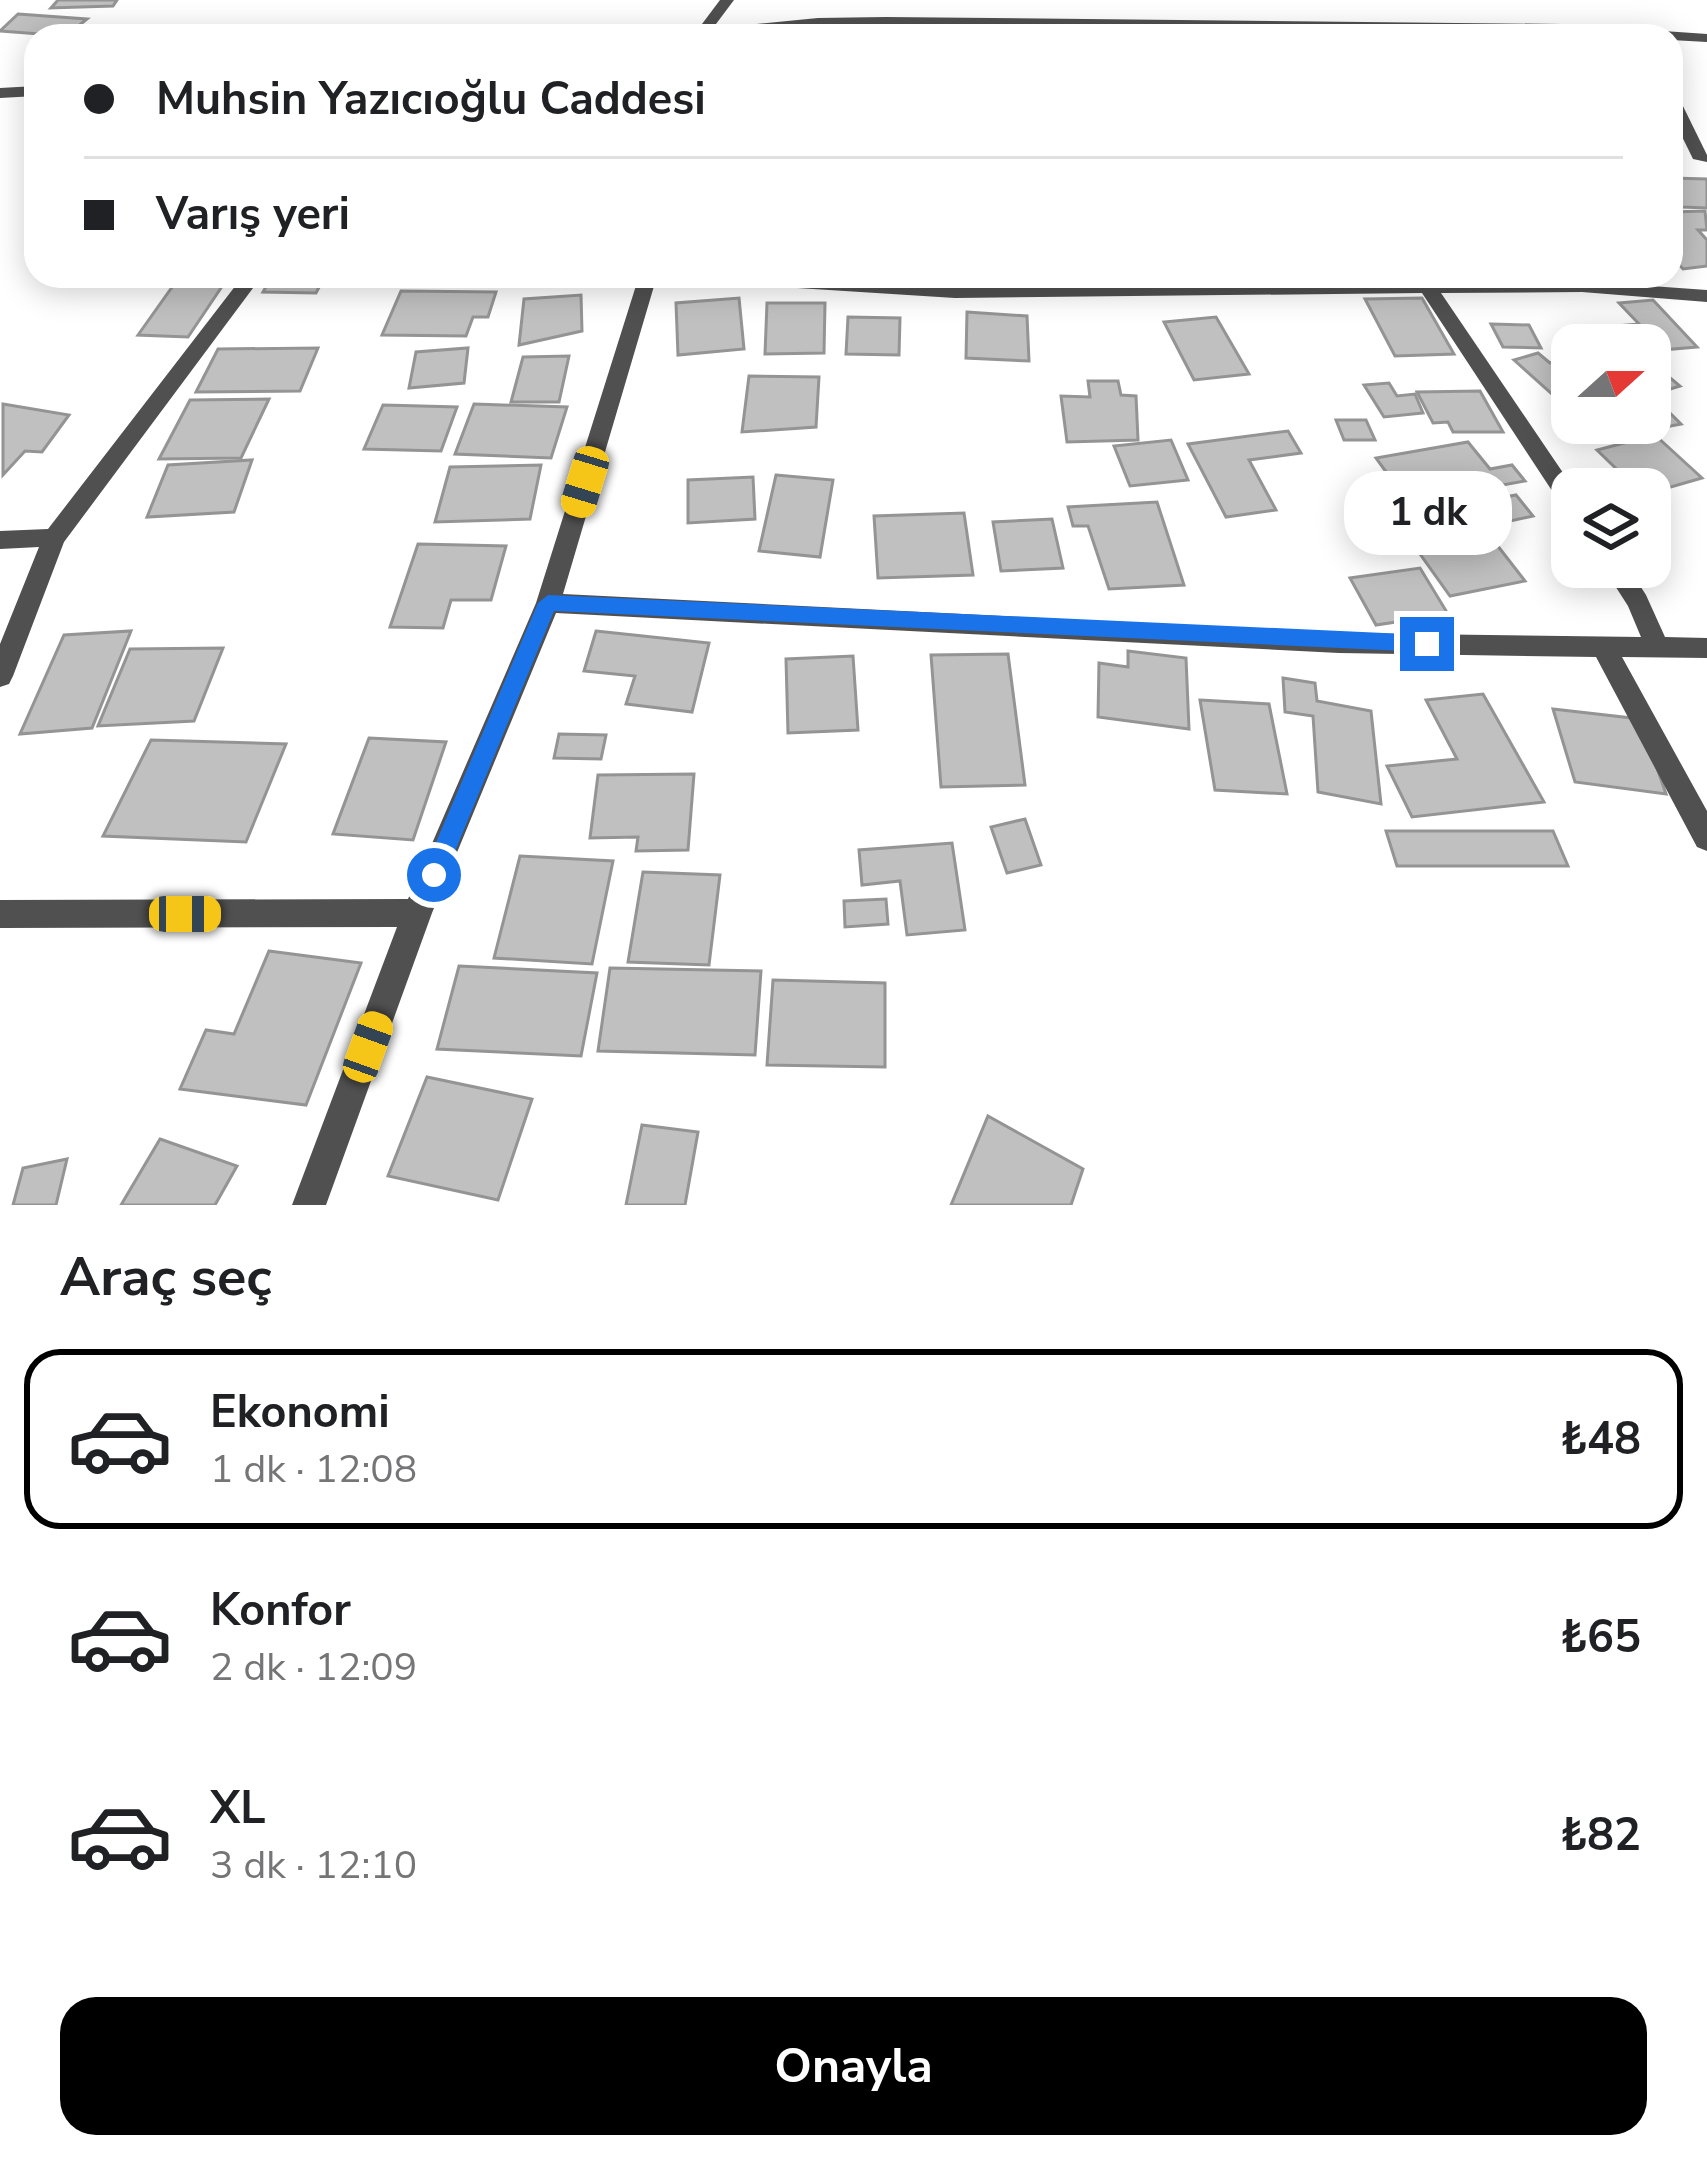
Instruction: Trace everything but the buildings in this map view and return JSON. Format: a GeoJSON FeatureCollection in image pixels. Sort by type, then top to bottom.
{"type":"FeatureCollection","features":[{"type":"Feature","properties":{"kind":"street"},"geometry":{"type":"LineString","coordinates":[[707,24],[727,0]]}},
{"type":"Feature","properties":{"kind":"street"},"geometry":{"type":"LineString","coordinates":[[1683,122],[1701,159]]}},
{"type":"Feature","properties":{"kind":"street"},"geometry":{"type":"LineString","coordinates":[[0,676],[54,538],[244,288]]}},
{"type":"Feature","properties":{"kind":"street"},"geometry":{"type":"LineString","coordinates":[[309,1205],[417,914],[548,603],[644,288]]}},
{"type":"Feature","properties":{"kind":"street"},"geometry":{"type":"LineString","coordinates":[[892,288],[955,292],[1428,288],[1551,472]]}},
{"type":"Feature","properties":{"kind":"street"},"geometry":{"type":"LineString","coordinates":[[1607,288],[1707,296]]}},
{"type":"Feature","properties":{"kind":"street"},"geometry":{"type":"LineString","coordinates":[[0,540],[54,538]]}},
{"type":"Feature","properties":{"kind":"street"},"geometry":{"type":"LineString","coordinates":[[1629,588],[1657,646]]}},
{"type":"Feature","properties":{"kind":"street"},"geometry":{"type":"LineString","coordinates":[[548,603],[1339,643],[1707,648]]}},
{"type":"Feature","properties":{"kind":"street"},"geometry":{"type":"LineString","coordinates":[[1603,646],[1707,838]]}},
{"type":"Feature","properties":{"kind":"street"},"geometry":{"type":"LineString","coordinates":[[0,914],[417,914]]}},
{"type":"Feature","properties":{"kind":"route"},"geometry":{"type":"LineString","coordinates":[[434,875],[548,603],[1427,644]]}}]}
